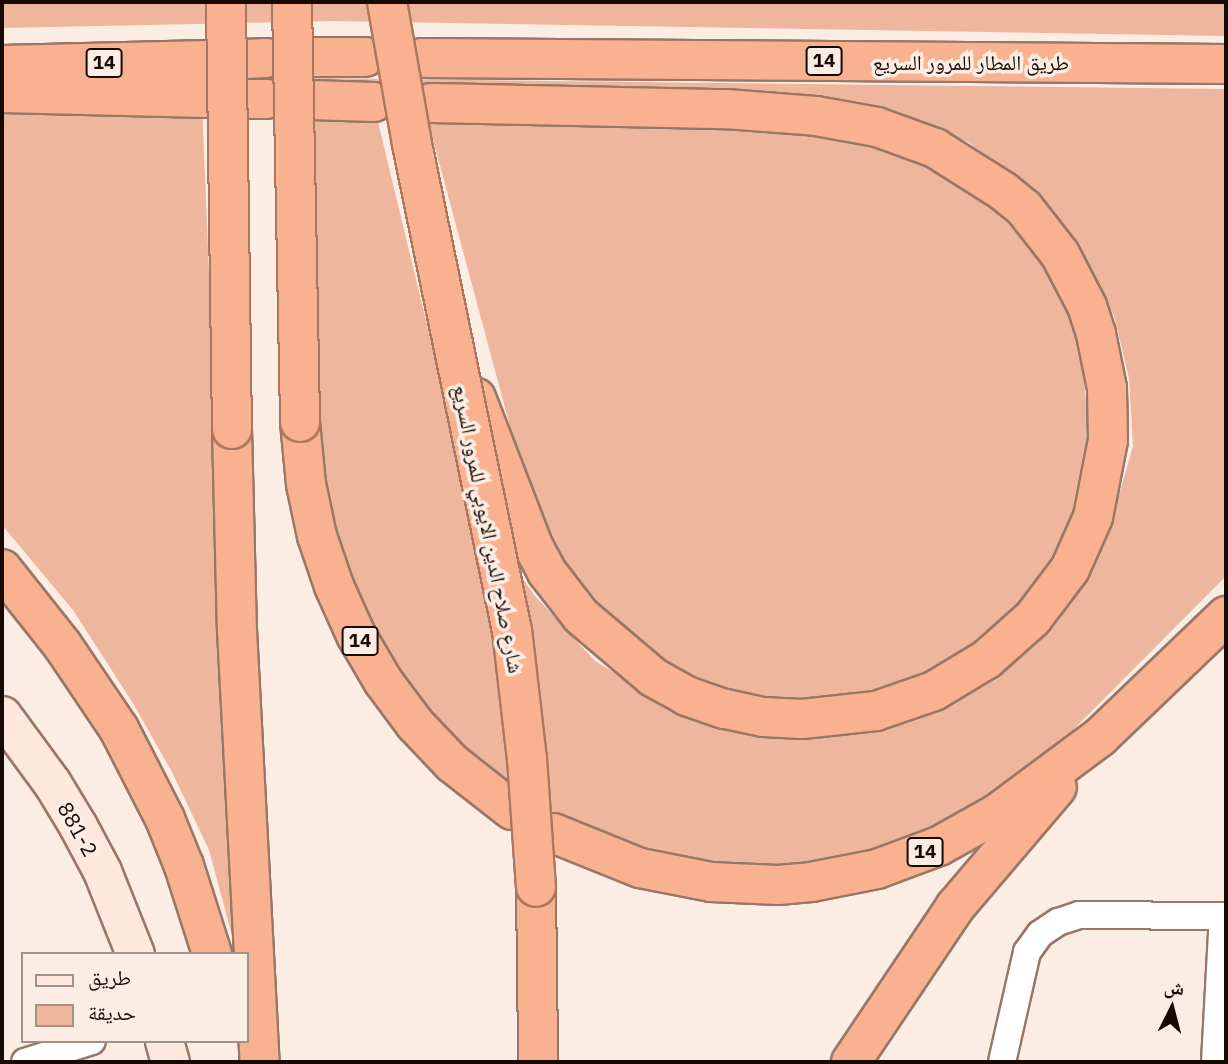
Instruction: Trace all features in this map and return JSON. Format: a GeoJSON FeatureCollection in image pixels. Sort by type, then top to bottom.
{"type":"FeatureCollection","features":[{"type":"Feature","properties":{"kind":"highway"},"geometry":{"type":"LineString","coordinates":[[226,2],[237,630],[260,1062]]}},
{"type":"Feature","properties":{"kind":"highway","name":"14"},"geometry":{"type":"LineString","coordinates":[[292,2],[300,422],[306,484],[317,536],[334,586],[356,635],[383,681],[415,723],[452,763],[512,810]]}},
{"type":"Feature","properties":{"kind":"highway","name":"شارع صلاح الدين الايوبي للمرور السريع"},"geometry":{"type":"LineString","coordinates":[[387,2],[450,327],[501,566],[521,695],[536,887],[538,1062]]}},
{"type":"Feature","properties":{"kind":"highway"},"geometry":{"type":"LineString","coordinates":[[310,57],[366,57]]}},
{"type":"Feature","properties":{"kind":"highway","name":"طريق المطار للمرور السريع"},"geometry":{"type":"LineString","coordinates":[[422,58],[1226,64]]}},
{"type":"Feature","properties":{"kind":"highway","name":"14"},"geometry":{"type":"LineString","coordinates":[[2,65],[207,60]]}},
{"type":"Feature","properties":{"kind":"highway"},"geometry":{"type":"LineString","coordinates":[[2,93],[207,98]]}},
{"type":"Feature","properties":{"kind":"highway"},"geometry":{"type":"LineString","coordinates":[[311,100],[374,102]]}},
{"type":"Feature","properties":{"kind":"highway"},"geometry":{"type":"LineString","coordinates":[[431,103],[726,109],[836,119],[906,136],[982,175],[1024,208],[1060,254],[1087,306],[1096,334],[1107,388],[1108,440],[1100,492],[1084,541],[1052,594],[1011,640],[962,677],[934,691],[876,711],[802,719],[763,717],[724,709],[687,695],[653,677],[601,635],[563,594],[522,523],[450,327]]}},
{"type":"Feature","properties":{"kind":"highway"},"geometry":{"type":"LineString","coordinates":[[2,569],[92,687],[131,751],[184,866],[211,952]]}},
{"type":"Feature","properties":{"kind":"highway","name":"14"},"geometry":{"type":"LineString","coordinates":[[552,833],[640,868],[711,882],[778,885],[844,877],[909,859],[969,831],[1100,737],[1226,617]]}},
{"type":"Feature","properties":{"kind":"highway"},"geometry":{"type":"LineString","coordinates":[[851,1062],[955,908],[1100,737]]}},
{"type":"Feature","properties":{"kind":"highway"},"geometry":{"type":"LineString","coordinates":[[231,1043],[236,1062]]}},
{"type":"Feature","properties":{"kind":"street","name":"881-2"},"geometry":{"type":"LineString","coordinates":[[2,715],[52,783],[78,826],[102,872],[134,952]]}},
{"type":"Feature","properties":{"kind":"street"},"geometry":{"type":"LineString","coordinates":[[1002,1062],[1027,952],[1040,934],[1058,922],[1079,915],[1224,916],[1216,1062]]}},
{"type":"Feature","properties":{"kind":"street"},"geometry":{"type":"LineString","coordinates":[[30,1061],[86,1043]]}},
{"type":"Feature","properties":{"kind":"street"},"geometry":{"type":"LineString","coordinates":[[165,1043],[170,1062]]}},
{"type":"Feature","properties":{"kind":"green space"},"geometry":{"type":"Polygon","coordinates":[[[2,2],[1226,2],[1226,36],[333,21],[2,28],[2,2]]]}},
{"type":"Feature","properties":{"kind":"green space"},"geometry":{"type":"Polygon","coordinates":[[[60,75],[1226,89],[1226,576],[1063,740],[998,790],[908,838],[853,857],[781,866],[708,865],[635,846],[556,817],[510,793],[412,702],[356,598],[328,511],[320,407],[312,115],[377,118],[470,503],[535,596],[595,661],[679,711],[773,737],[872,733],[933,714],[986,685],[1031,649],[1091,568],[1114,513],[1133,446],[1129,378],[1114,316],[1079,246],[1033,189],[968,142],[888,111],[816,97],[57,86],[60,75]]]}},
{"type":"Feature","properties":{"kind":"green space"},"geometry":{"type":"Polygon","coordinates":[[[2,99],[202,103],[237,952],[209,850],[172,772],[134,705],[73,610],[2,525],[2,99]]]}},
{"type":"Feature","properties":{"kind":"green space"},"geometry":{"type":"Polygon","coordinates":[[[427,117],[716,127],[857,139],[933,166],[983,199],[1029,243],[1062,294],[1082,348],[1089,446],[1073,518],[1051,572],[1007,621],[960,657],[906,687],[803,704],[742,697],[686,676],[616,627],[570,571],[543,517],[515,445],[427,117]]]}}]}
